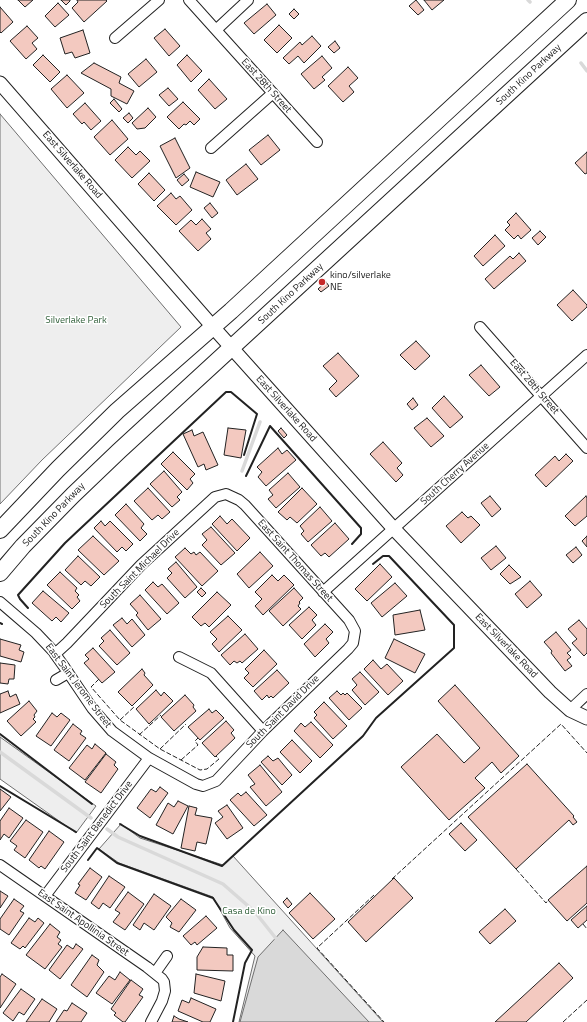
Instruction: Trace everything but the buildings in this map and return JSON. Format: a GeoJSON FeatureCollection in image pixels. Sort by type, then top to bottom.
{"type":"FeatureCollection","features":[{"type":"Feature","properties":{"kind":"main road"},"geometry":{"type":"LineString","coordinates":[[0,530],[58,469],[117,411],[212,327],[568,0]]}},
{"type":"Feature","properties":{"kind":"main road","name":"South Kino Parkway"},"geometry":{"type":"LineString","coordinates":[[0,573],[78,489],[587,21]]}},
{"type":"Feature","properties":{"kind":"street"},"geometry":{"type":"LineString","coordinates":[[115,38],[159,0]]}},
{"type":"Feature","properties":{"kind":"street","name":"East 28th Street"},"geometry":{"type":"LineString","coordinates":[[189,0],[317,142]]}},
{"type":"Feature","properties":{"kind":"street"},"geometry":{"type":"LineString","coordinates":[[215,28],[248,0]]}},
{"type":"Feature","properties":{"kind":"street","name":"East Silverlake Road"},"geometry":{"type":"LineString","coordinates":[[0,83],[212,327],[394,529],[550,692],[570,710],[587,718]]}},
{"type":"Feature","properties":{"kind":"street"},"geometry":{"type":"LineString","coordinates":[[211,148],[273,93]]}},
{"type":"Feature","properties":{"kind":"street","name":"East 28th Street"},"geometry":{"type":"LineString","coordinates":[[480,326],[587,448]]}},
{"type":"Feature","properties":{"kind":"street","name":"South Cherry Avenue"},"geometry":{"type":"LineString","coordinates":[[323,592],[587,354]]}},
{"type":"Feature","properties":{"kind":"street","name":"East Saint Thomas Street"},"geometry":{"type":"LineString","coordinates":[[229,492],[245,505],[359,631]]}},
{"type":"Feature","properties":{"kind":"street","name":"South Saint Michael Drive"},"geometry":{"type":"LineString","coordinates":[[55,654],[141,565],[215,497],[229,492]]}},
{"type":"Feature","properties":{"kind":"street","name":"East Saint Jerome Street"},"geometry":{"type":"LineString","coordinates":[[0,602],[36,633],[55,654],[92,708],[112,730],[149,758],[196,784],[203,786]]}},
{"type":"Feature","properties":{"kind":"street","name":"South Saint David Drive"},"geometry":{"type":"LineString","coordinates":[[203,786],[216,781],[263,731],[348,649],[359,631]]}},
{"type":"Feature","properties":{"kind":"street"},"geometry":{"type":"LineString","coordinates":[[179,657],[211,673],[263,731]]}},
{"type":"Feature","properties":{"kind":"street"},"geometry":{"type":"LineString","coordinates":[[56,680],[68,673]]}},
{"type":"Feature","properties":{"kind":"street"},"geometry":{"type":"LineString","coordinates":[[570,710],[587,694]]}},
{"type":"Feature","properties":{"kind":"street","name":"South Saint Benedict Drive"},"geometry":{"type":"LineString","coordinates":[[45,896],[149,758]]}},
{"type":"Feature","properties":{"kind":"street","name":"East Saint Apollinia Street"},"geometry":{"type":"LineString","coordinates":[[0,865],[155,973],[164,982],[165,991],[152,1022]]}},
{"type":"Feature","properties":{"kind":"street"},"geometry":{"type":"LineString","coordinates":[[155,973],[167,956]]}},
{"type":"Feature","properties":{"kind":"green space","name":"Silverlake Park"},"geometry":{"type":"Polygon","coordinates":[[[0,114],[181,327],[42,460],[0,504],[0,114]]]}},
{"type":"Feature","properties":{"kind":"green space"},"geometry":{"type":"Polygon","coordinates":[[[0,737],[96,806],[76,833],[0,779],[0,737]]]}},
{"type":"Feature","properties":{"kind":"green space","name":"Casa de Kino"},"geometry":{"type":"Polygon","coordinates":[[[121,824],[140,838],[223,865],[233,856],[383,1022],[239,1022],[255,956],[230,928],[213,897],[119,863],[99,849],[121,824]]]}},
{"type":"Feature","properties":{"kind":"shaded area"},"geometry":{"type":"Polygon","coordinates":[[[283,930],[369,1022],[240,1022],[258,957],[283,930]]]}},
{"type":"Feature","properties":{"kind":"waterway"},"geometry":{"type":"LineString","coordinates":[[581,63],[587,71]]}},
{"type":"Feature","properties":{"kind":"waterway"},"geometry":{"type":"LineString","coordinates":[[242,471],[260,422]]}},
{"type":"Feature","properties":{"kind":"waterway"},"geometry":{"type":"LineString","coordinates":[[0,752],[91,818]]}},
{"type":"Feature","properties":{"kind":"waterway"},"geometry":{"type":"LineString","coordinates":[[107,829],[118,837],[223,884],[255,912],[278,941]]}},
{"type":"Feature","properties":{"kind":"fence"},"geometry":{"type":"LineString","coordinates":[[99,679],[91,687],[120,720],[160,749],[200,770],[207,769],[219,759],[216,756]]}},
{"type":"Feature","properties":{"kind":"fence"},"geometry":{"type":"LineString","coordinates":[[120,720],[135,706]]}},
{"type":"Feature","properties":{"kind":"fence"},"geometry":{"type":"LineString","coordinates":[[139,735],[161,715]]}},
{"type":"Feature","properties":{"kind":"fence"},"geometry":{"type":"LineString","coordinates":[[160,749],[186,724]]}},
{"type":"Feature","properties":{"kind":"fence"},"geometry":{"type":"LineString","coordinates":[[392,879],[561,724],[587,753]]}},
{"type":"Feature","properties":{"kind":"fence"},"geometry":{"type":"LineString","coordinates":[[181,760],[198,745],[195,741],[198,738]]}},
{"type":"Feature","properties":{"kind":"fence"},"geometry":{"type":"LineString","coordinates":[[516,869],[546,903],[548,900]]}},
{"type":"Feature","properties":{"kind":"fence"},"geometry":{"type":"LineString","coordinates":[[374,895],[317,948],[384,1022]]}},
{"type":"Feature","properties":{"kind":"fence"},"geometry":{"type":"LineString","coordinates":[[583,924],[587,929]]}},
{"type":"Feature","properties":{"kind":"fence"},"geometry":{"type":"LineString","coordinates":[[563,1022],[587,1000]]}},
{"type":"Feature","properties":{"kind":"wall"},"geometry":{"type":"LineString","coordinates":[[28,608],[18,595],[65,543],[226,392],[231,392],[257,414],[244,455]]}},
{"type":"Feature","properties":{"kind":"wall"},"geometry":{"type":"LineString","coordinates":[[246,476],[270,426],[361,528],[361,534],[352,544]]}},
{"type":"Feature","properties":{"kind":"wall"},"geometry":{"type":"LineString","coordinates":[[120,824],[140,836],[222,866],[363,736],[376,718],[454,648],[454,625],[389,556],[383,556],[373,564]]}},
{"type":"Feature","properties":{"kind":"wall"},"geometry":{"type":"LineString","coordinates":[[0,734],[92,804]]}},
{"type":"Feature","properties":{"kind":"wall"},"geometry":{"type":"LineString","coordinates":[[0,786],[76,832]]}},
{"type":"Feature","properties":{"kind":"wall"},"geometry":{"type":"LineString","coordinates":[[88,860],[97,848],[117,863],[213,898],[234,930],[252,950],[245,963],[233,1022]]}},
{"type":"Feature","properties":{"kind":"place","name":"kino/silverlake NE"},"geometry":{"type":"Point","coordinates":[322,282]}}]}
